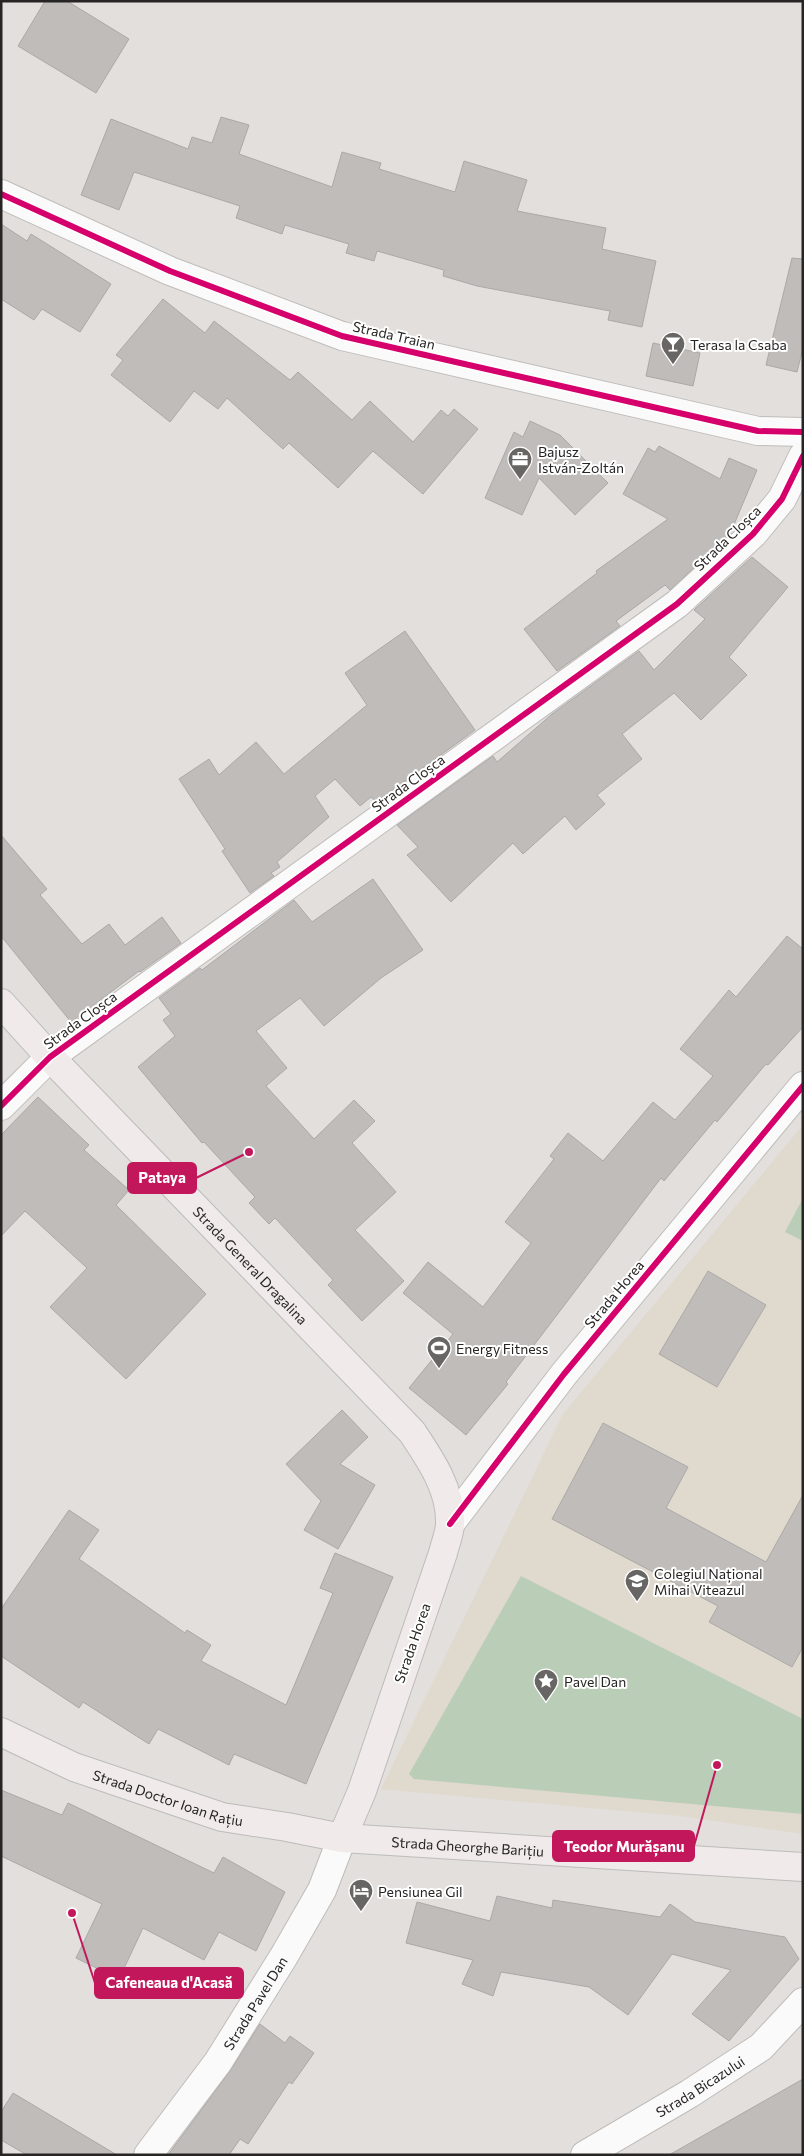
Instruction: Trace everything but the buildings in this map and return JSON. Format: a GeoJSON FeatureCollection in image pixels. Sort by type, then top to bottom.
{"type":"FeatureCollection","features":[{"type":"Feature","properties":{"kind":"main road","name":"Strada General Dragalina"},"geometry":{"type":"LineString","coordinates":[[1,1003],[50,1057],[412,1432],[434,1466],[445,1493],[450,1524]]}},
{"type":"Feature","properties":{"kind":"main road","name":"Strada Horea"},"geometry":{"type":"LineString","coordinates":[[342,1838],[370,1769],[443,1553],[450,1524]]}},
{"type":"Feature","properties":{"kind":"main road","name":"Strada Doctor Ioan Rațiu"},"geometry":{"type":"LineString","coordinates":[[1,1732],[74,1767],[222,1817],[342,1838]]}},
{"type":"Feature","properties":{"kind":"main road","name":"Strada Gheorghe Barițiu"},"geometry":{"type":"LineString","coordinates":[[342,1838],[803,1867]]}},
{"type":"Feature","properties":{"kind":"street","name":"Strada Traian"},"geometry":{"type":"LineString","coordinates":[[1,194],[170,271],[342,336],[758,431],[803,432]]}},
{"type":"Feature","properties":{"kind":"street","name":"Strada Cloșca"},"geometry":{"type":"LineString","coordinates":[[1,1106],[50,1057],[677,604],[754,534],[782,499],[803,456]]}},
{"type":"Feature","properties":{"kind":"street","name":"Strada Horea"},"geometry":{"type":"LineString","coordinates":[[450,1524],[564,1374],[803,1086]]}},
{"type":"Feature","properties":{"kind":"street","name":"Strada Pavel Dan"},"geometry":{"type":"LineString","coordinates":[[148,2155],[218,2062],[284,1956],[322,1890],[342,1838]]}},
{"type":"Feature","properties":{"kind":"street","name":"Strada Bicazului"},"geometry":{"type":"LineString","coordinates":[[585,2155],[689,2094],[761,2047],[802,2006]]}},
{"type":"Feature","properties":{"kind":"shaded area","name":"Colegiul Național Mihai Viteazul"},"geometry":{"type":"Polygon","coordinates":[[[803,1125],[803,1834],[680,1816],[381,1789],[563,1414],[803,1125]]]}},
{"type":"Feature","properties":{"kind":"green space"},"geometry":{"type":"Polygon","coordinates":[[[803,1198],[803,1241],[785,1232],[803,1198]]]}},
{"type":"Feature","properties":{"kind":"green space"},"geometry":{"type":"Polygon","coordinates":[[[521,1576],[803,1719],[803,1814],[414,1779],[409,1774],[521,1576]]]}},
{"type":"Feature","properties":{"kind":"cycle path"},"geometry":{"type":"LineString","coordinates":[[1,194],[170,271],[342,336],[758,431],[803,432]]}},
{"type":"Feature","properties":{"kind":"cycle path"},"geometry":{"type":"LineString","coordinates":[[1,1106],[50,1057],[677,604],[753,534],[782,499],[803,456]]}},
{"type":"Feature","properties":{"kind":"cycle path"},"geometry":{"type":"LineString","coordinates":[[450,1524],[564,1374],[803,1086]]}},
{"type":"Feature","properties":{"kind":"place","name":"Terasa la Csaba"},"geometry":{"type":"Point","coordinates":[673,365]}},
{"type":"Feature","properties":{"kind":"place","name":"Bajusz István-Zoltán"},"geometry":{"type":"Point","coordinates":[520,480]}},
{"type":"Feature","properties":{"kind":"place","name":"Pataya"},"geometry":{"type":"Point","coordinates":[249,1152]}},
{"type":"Feature","properties":{"kind":"place","name":"Energy Fitness"},"geometry":{"type":"Point","coordinates":[439,1369]}},
{"type":"Feature","properties":{"kind":"place","name":"Colegiul Național Mihai Viteazul"},"geometry":{"type":"Point","coordinates":[637,1602]}},
{"type":"Feature","properties":{"kind":"place","name":"Pavel Dan"},"geometry":{"type":"Point","coordinates":[546,1702]}},
{"type":"Feature","properties":{"kind":"place","name":"Teodor Murășanu"},"geometry":{"type":"Point","coordinates":[717,1765]}},
{"type":"Feature","properties":{"kind":"place","name":"Pensiunea Gil"},"geometry":{"type":"Point","coordinates":[361,1912]}},
{"type":"Feature","properties":{"kind":"place","name":"Cafeneaua d'Acasă"},"geometry":{"type":"Point","coordinates":[72,1913]}}]}
